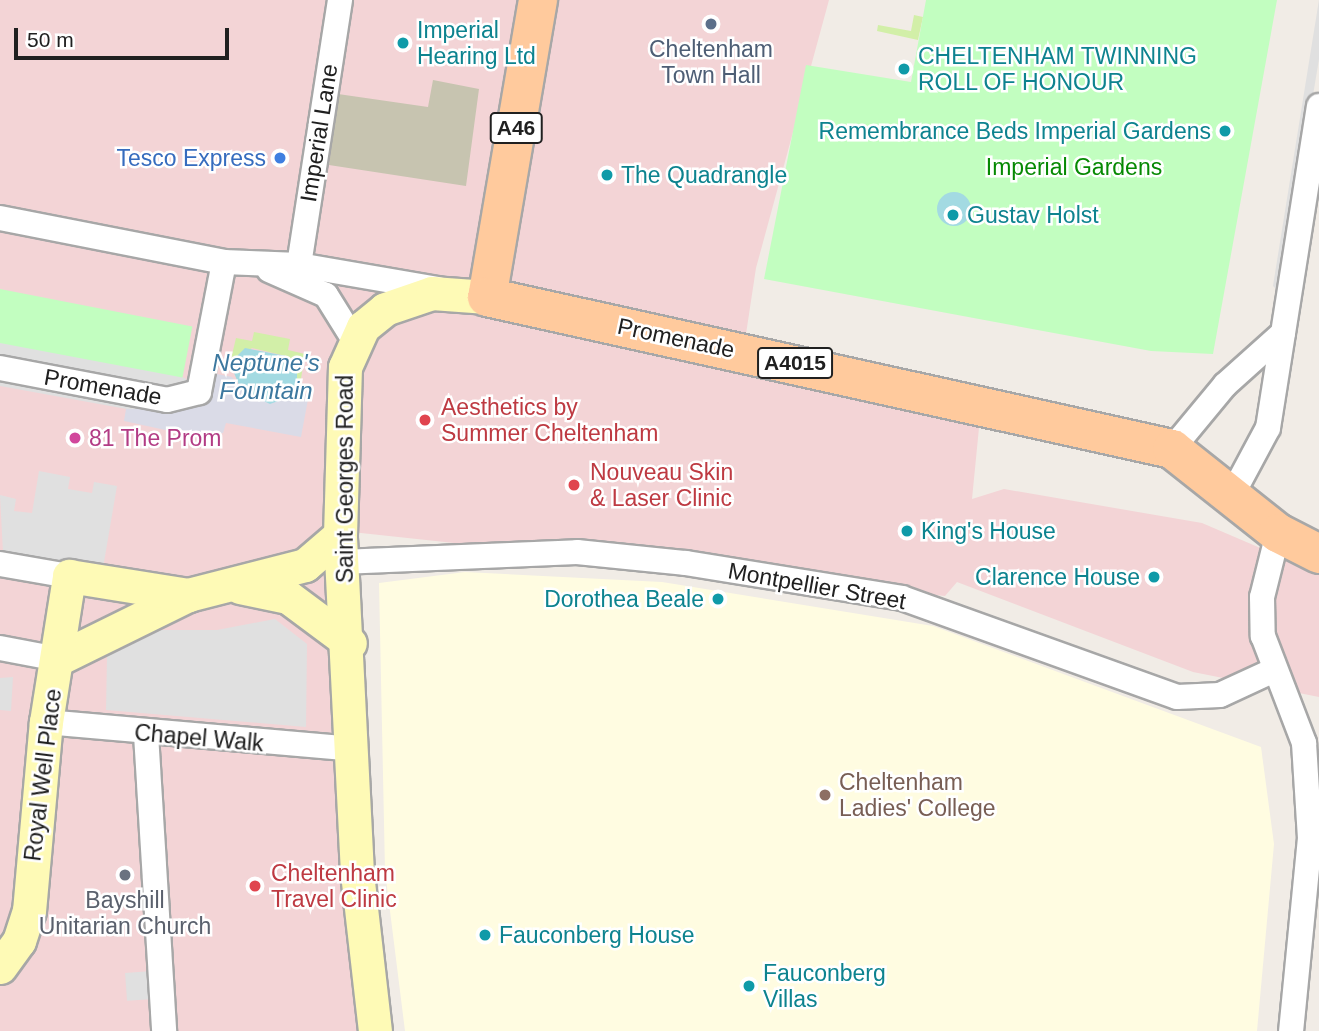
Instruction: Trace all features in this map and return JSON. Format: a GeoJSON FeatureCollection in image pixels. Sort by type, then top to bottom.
{"type":"FeatureCollection","features":[{"type":"Feature","properties":{"kind":"main road","name":"A46"},"geometry":{"type":"LineString","coordinates":[[487,297],[538,0]]}},
{"type":"Feature","properties":{"kind":"main road","name":"Promenade"},"geometry":{"type":"LineString","coordinates":[[487,297],[1172,449],[1232,495]]}},
{"type":"Feature","properties":{"kind":"main road","name":"A4015"},"geometry":{"type":"LineString","coordinates":[[1232,495],[1278,533],[1319,554]]}},
{"type":"Feature","properties":{"kind":"street","name":"Imperial Lane"},"geometry":{"type":"LineString","coordinates":[[299,265],[340,0]]}},
{"type":"Feature","properties":{"kind":"street"},"geometry":{"type":"LineString","coordinates":[[1232,495],[1268,428],[1319,106]]}},
{"type":"Feature","properties":{"kind":"street","name":"Promenade"},"geometry":{"type":"LineString","coordinates":[[0,218],[224,262],[262,268],[299,265],[487,297]]}},
{"type":"Feature","properties":{"kind":"street","name":"Promenade"},"geometry":{"type":"LineString","coordinates":[[0,368],[167,400],[199,392],[224,262]]}},
{"type":"Feature","properties":{"kind":"street"},"geometry":{"type":"LineString","coordinates":[[262,268],[326,295],[354,340]]}},
{"type":"Feature","properties":{"kind":"street","name":"A4015"},"geometry":{"type":"LineString","coordinates":[[354,340],[396,304],[432,293],[487,297]]}},
{"type":"Feature","properties":{"kind":"street"},"geometry":{"type":"LineString","coordinates":[[1172,449],[1224,385],[1283,332]]}},
{"type":"Feature","properties":{"kind":"street","name":"Saint Georges Road"},"geometry":{"type":"LineString","coordinates":[[354,340],[345,366],[341,548],[350,643],[357,873],[375,1031]]}},
{"type":"Feature","properties":{"kind":"street"},"geometry":{"type":"LineString","coordinates":[[1278,533],[1262,597],[1272,671],[1312,741],[1310,838],[1290,1031]]}},
{"type":"Feature","properties":{"kind":"street"},"geometry":{"type":"LineString","coordinates":[[0,564],[188,595],[237,586],[305,565],[341,548]]}},
{"type":"Feature","properties":{"kind":"street","name":"Montpellier Street"},"geometry":{"type":"LineString","coordinates":[[341,548],[577,552],[686,563],[902,598],[1177,697],[1220,695],[1272,671]]}},
{"type":"Feature","properties":{"kind":"street","name":"Royal Well Place"},"geometry":{"type":"LineString","coordinates":[[0,967],[19,941],[29,911],[46,722],[69,576]]}},
{"type":"Feature","properties":{"kind":"street"},"geometry":{"type":"LineString","coordinates":[[237,586],[288,597],[350,643]]}},
{"type":"Feature","properties":{"kind":"street","name":"Royal Well Place"},"geometry":{"type":"LineString","coordinates":[[58,659],[188,595]]}},
{"type":"Feature","properties":{"kind":"street"},"geometry":{"type":"LineString","coordinates":[[0,648],[58,659]]}},
{"type":"Feature","properties":{"kind":"street","name":"Chapel Walk"},"geometry":{"type":"LineString","coordinates":[[46,722],[146,734],[353,750]]}},
{"type":"Feature","properties":{"kind":"street"},"geometry":{"type":"LineString","coordinates":[[146,734],[164,1031]]}},
{"type":"Feature","properties":{"kind":"shaded area"},"geometry":{"type":"Polygon","coordinates":[[[0,0],[829,0],[756,268],[746,334],[983,387],[972,499],[1004,489],[1202,523],[1319,573],[1319,697],[1193,672],[957,582],[945,596],[333,530],[383,1031],[0,1031],[0,0]]]}},
{"type":"Feature","properties":{"kind":"shaded area"},"geometry":{"type":"Polygon","coordinates":[[[1319,0],[1319,59],[1280,293],[1273,286],[1319,0]]]}},
{"type":"Feature","properties":{"kind":"shaded area"},"geometry":{"type":"Polygon","coordinates":[[[433,80],[479,89],[466,186],[329,165],[338,94],[428,107],[433,80]]]}},
{"type":"Feature","properties":{"kind":"shaded area"},"geometry":{"type":"Polygon","coordinates":[[[0,343],[185,378],[203,401],[170,414],[143,412],[0,386],[0,343]]]}},
{"type":"Feature","properties":{"kind":"shaded area"},"geometry":{"type":"Polygon","coordinates":[[[217,374],[232,377],[246,395],[309,394],[301,437],[226,423],[223,433],[193,436],[124,421],[126,409],[180,409],[211,390],[217,374]]]}},
{"type":"Feature","properties":{"kind":"shaded area"},"geometry":{"type":"Polygon","coordinates":[[[39,471],[70,477],[68,489],[92,493],[94,482],[117,486],[103,568],[3,553],[0,495],[16,499],[14,511],[32,513],[39,471]]]}},
{"type":"Feature","properties":{"kind":"shaded area","name":"Cheltenham Ladies' College"},"geometry":{"type":"Polygon","coordinates":[[[465,572],[662,582],[933,626],[1261,747],[1274,844],[1257,1031],[405,1031],[385,871],[379,583],[465,572]]]}},
{"type":"Feature","properties":{"kind":"shaded area"},"geometry":{"type":"Polygon","coordinates":[[[275,619],[307,644],[306,727],[106,710],[107,656],[160,630],[217,630],[275,619]]]}},
{"type":"Feature","properties":{"kind":"shaded area"},"geometry":{"type":"Polygon","coordinates":[[[13,677],[11,711],[0,710],[0,678],[13,677]]]}},
{"type":"Feature","properties":{"kind":"shaded area"},"geometry":{"type":"Polygon","coordinates":[[[152,971],[154,999],[127,1001],[125,973],[152,971]]]}},
{"type":"Feature","properties":{"kind":"green space","name":"Imperial Gardens"},"geometry":{"type":"Polygon","coordinates":[[[926,0],[1277,0],[1213,354],[1151,351],[764,279],[806,65],[911,82],[926,0]]]}},
{"type":"Feature","properties":{"kind":"green space"},"geometry":{"type":"Polygon","coordinates":[[[914,15],[923,17],[918,40],[877,31],[878,25],[911,31],[914,15]]]}},
{"type":"Feature","properties":{"kind":"green space"},"geometry":{"type":"Polygon","coordinates":[[[0,289],[192,326],[182,379],[0,344],[0,289]]]}},
{"type":"Feature","properties":{"kind":"green space"},"geometry":{"type":"Polygon","coordinates":[[[254,332],[290,339],[288,350],[305,354],[299,391],[286,356],[252,348],[230,363],[236,338],[252,341],[254,332]]]}},
{"type":"Feature","properties":{"kind":"water"},"geometry":{"type":"Polygon","coordinates":[[[954,192],[966,197],[971,209],[966,221],[954,226],[942,221],[937,209],[942,197],[954,192]]]}},
{"type":"Feature","properties":{"kind":"water","name":"Neptune's Fountain"},"geometry":{"type":"Polygon","coordinates":[[[245,348],[286,356],[297,373],[297,394],[270,404],[241,390],[230,363],[245,348]]]}},
{"type":"Feature","properties":{"kind":"place","name":"Cheltenham Town Hall"},"geometry":{"type":"Point","coordinates":[711,24]}},
{"type":"Feature","properties":{"kind":"place","name":"Imperial Hearing Ltd"},"geometry":{"type":"Point","coordinates":[403,43]}},
{"type":"Feature","properties":{"kind":"place","name":"CHELTENHAM TWINNING ROLL OF HONOUR"},"geometry":{"type":"Point","coordinates":[904,69]}},
{"type":"Feature","properties":{"kind":"place","name":"Remembrance Beds Imperial Gardens"},"geometry":{"type":"Point","coordinates":[1225,131]}},
{"type":"Feature","properties":{"kind":"place","name":"Tesco Express"},"geometry":{"type":"Point","coordinates":[280,158]}},
{"type":"Feature","properties":{"kind":"place","name":"The Quadrangle"},"geometry":{"type":"Point","coordinates":[607,175]}},
{"type":"Feature","properties":{"kind":"place","name":"Gustav Holst"},"geometry":{"type":"Point","coordinates":[953,215]}},
{"type":"Feature","properties":{"kind":"place","name":"Aesthetics by Summer Cheltenham"},"geometry":{"type":"Point","coordinates":[425,420]}},
{"type":"Feature","properties":{"kind":"place","name":"81 The Prom"},"geometry":{"type":"Point","coordinates":[75,438]}},
{"type":"Feature","properties":{"kind":"place","name":"Nouveau Skin & Laser Clinic"},"geometry":{"type":"Point","coordinates":[574,485]}},
{"type":"Feature","properties":{"kind":"place","name":"King's House"},"geometry":{"type":"Point","coordinates":[907,531]}},
{"type":"Feature","properties":{"kind":"place","name":"Clarence House"},"geometry":{"type":"Point","coordinates":[1154,577]}},
{"type":"Feature","properties":{"kind":"place","name":"Dorothea Beale"},"geometry":{"type":"Point","coordinates":[718,599]}},
{"type":"Feature","properties":{"kind":"place","name":"Cheltenham Ladies' College"},"geometry":{"type":"Point","coordinates":[825,795]}},
{"type":"Feature","properties":{"kind":"place","name":"Bayshill Unitarian Church"},"geometry":{"type":"Point","coordinates":[125,875]}},
{"type":"Feature","properties":{"kind":"place","name":"Cheltenham Travel Clinic"},"geometry":{"type":"Point","coordinates":[255,886]}},
{"type":"Feature","properties":{"kind":"place","name":"Fauconberg House"},"geometry":{"type":"Point","coordinates":[485,935]}},
{"type":"Feature","properties":{"kind":"place","name":"Fauconberg Villas"},"geometry":{"type":"Point","coordinates":[749,986]}}]}
